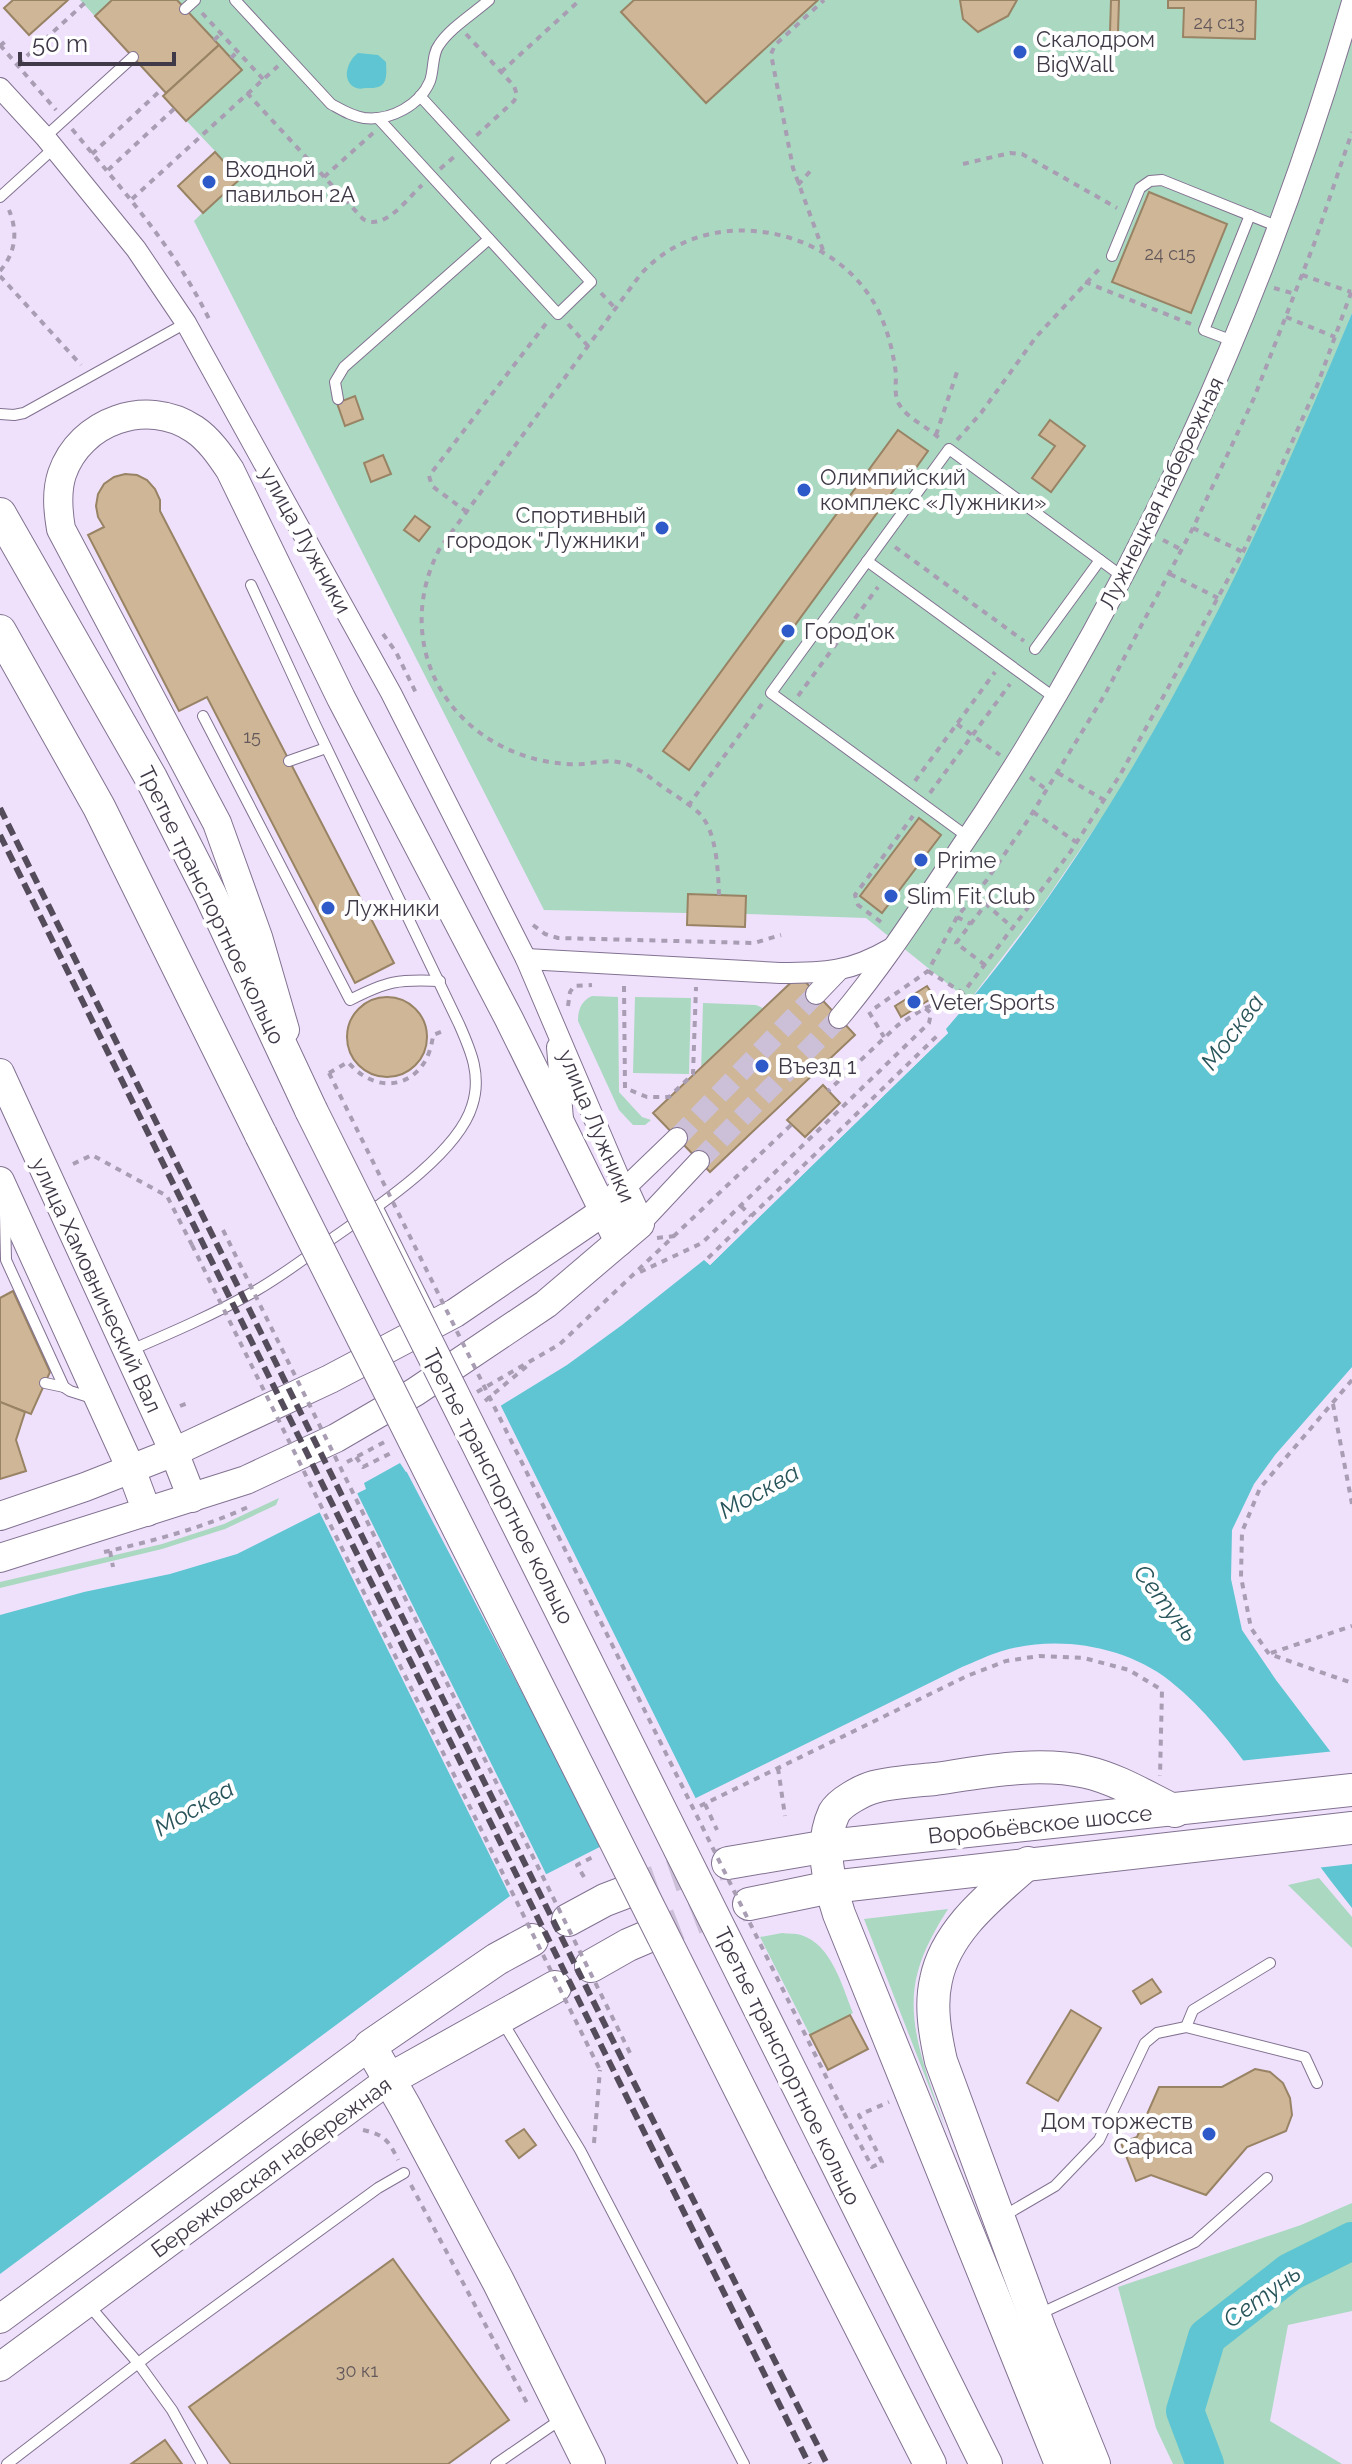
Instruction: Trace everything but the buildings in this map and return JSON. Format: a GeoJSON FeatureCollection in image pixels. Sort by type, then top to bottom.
{"type":"FeatureCollection","features":[{"type":"Feature","properties":{"kind":"main road"},"geometry":{"type":"LineString","coordinates":[[0,1558],[192,1498],[281,1465],[415,1392],[546,1304],[629,1233],[603,1212],[509,1019],[341,698],[230,470],[209,441],[196,430],[171,418],[140,415],[108,422],[81,441],[71,454],[59,491],[61,529],[217,823],[258,937],[303,1093]]}},
{"type":"Feature","properties":{"kind":"main road","name":"Третье транспортное кольцо"},"geometry":{"type":"LineString","coordinates":[[0,514],[151,778],[210,894],[303,1093],[986,2464]]}},
{"type":"Feature","properties":{"kind":"main road"},"geometry":{"type":"LineString","coordinates":[[0,631],[99,807],[930,2464]]}},
{"type":"Feature","properties":{"kind":"main road","name":"улица Хамовнический Вал"},"geometry":{"type":"LineString","coordinates":[[0,1073],[174,1452],[192,1498]]}},
{"type":"Feature","properties":{"kind":"main road","name":"улица Хамовнический Вал"},"geometry":{"type":"LineString","coordinates":[[2,1185],[131,1469],[147,1512]]}},
{"type":"Feature","properties":{"kind":"main road"},"geometry":{"type":"LineString","coordinates":[[0,1516],[174,1452],[330,1379],[436,1324],[603,1212],[624,1189]]}},
{"type":"Feature","properties":{"kind":"main road","name":"улица Лужники"},"geometry":{"type":"LineString","coordinates":[[624,1189],[629,1233]]}},
{"type":"Feature","properties":{"kind":"main road"},"geometry":{"type":"LineString","coordinates":[[1061,2464],[839,1914],[827,1866],[828,1846],[835,1811],[872,1787],[997,1771],[1054,1767],[1086,1772],[1111,1779],[1175,1811]]}},
{"type":"Feature","properties":{"kind":"main road","name":"Воробьёвское шоссе"},"geometry":{"type":"LineString","coordinates":[[728,1863],[828,1846],[1352,1790]]}},
{"type":"Feature","properties":{"kind":"main road","name":"Воробьёвское шоссе"},"geometry":{"type":"LineString","coordinates":[[749,1904],[831,1887],[1352,1828]]}},
{"type":"Feature","properties":{"kind":"main road"},"geometry":{"type":"LineString","coordinates":[[1028,1863],[967,1920],[948,1949],[936,1978],[934,2029],[941,2061],[999,2219],[1094,2464]]}},
{"type":"Feature","properties":{"kind":"main road"},"geometry":{"type":"LineString","coordinates":[[568,1920],[605,1890]]}},
{"type":"Feature","properties":{"kind":"main road","name":"Бережковская набережная"},"geometry":{"type":"LineString","coordinates":[[0,2319],[370,2046],[497,1959],[532,1940]]}},
{"type":"Feature","properties":{"kind":"main road"},"geometry":{"type":"LineString","coordinates":[[591,1966],[638,1940]]}},
{"type":"Feature","properties":{"kind":"main road","name":"Бережковская набережная"},"geometry":{"type":"LineString","coordinates":[[0,2367],[390,2079],[555,1987]]}},
{"type":"Feature","properties":{"kind":"main road"},"geometry":{"type":"LineString","coordinates":[[370,2046],[498,2281],[554,2424],[589,2464]]}},
{"type":"Feature","properties":{"kind":"street","name":"Лужнецкая набережная"},"geometry":{"type":"LineString","coordinates":[[849,1019],[867,984],[1015,766],[1123,577],[1233,342],[1279,227],[1324,99],[1352,2]]}},
{"type":"Feature","properties":{"kind":"street","name":"улица Лужники"},"geometry":{"type":"LineString","coordinates":[[0,88],[50,143],[136,249],[186,323],[391,693],[526,959],[624,1189]]}},
{"type":"Feature","properties":{"kind":"street","name":"Лужнецкая набережная"},"geometry":{"type":"LineString","coordinates":[[816,994],[839,970],[865,962],[893,947]]}},
{"type":"Feature","properties":{"kind":"street"},"geometry":{"type":"LineString","coordinates":[[526,959],[780,973],[839,970]]}},
{"type":"Feature","properties":{"kind":"street","name":"улица Лужники"},"geometry":{"type":"LineString","coordinates":[[555,1028],[564,1133]]}},
{"type":"Feature","properties":{"kind":"street"},"geometry":{"type":"LineString","coordinates":[[624,1189],[677,1138]]}},
{"type":"Feature","properties":{"kind":"street"},"geometry":{"type":"LineString","coordinates":[[629,1233],[699,1161]]}},
{"type":"Feature","properties":{"kind":"lane"},"geometry":{"type":"LineString","coordinates":[[235,0],[331,104],[348,114],[381,121],[557,312],[591,282],[420,96]]}},
{"type":"Feature","properties":{"kind":"lane"},"geometry":{"type":"LineString","coordinates":[[381,121],[407,108],[420,96],[429,83],[436,49],[448,33],[489,0]]}},
{"type":"Feature","properties":{"kind":"lane"},"geometry":{"type":"LineString","coordinates":[[0,197],[50,143],[64,120],[133,57]]}},
{"type":"Feature","properties":{"kind":"lane"},"geometry":{"type":"LineString","coordinates":[[1112,256],[1140,188],[1155,179],[1279,227]]}},
{"type":"Feature","properties":{"kind":"lane"},"geometry":{"type":"LineString","coordinates":[[1233,342],[1204,330],[1250,215]]}},
{"type":"Feature","properties":{"kind":"lane"},"geometry":{"type":"LineString","coordinates":[[338,399],[335,382],[344,367],[489,239]]}},
{"type":"Feature","properties":{"kind":"lane"},"geometry":{"type":"LineString","coordinates":[[0,414],[24,413],[186,323]]}},
{"type":"Feature","properties":{"kind":"lane"},"geometry":{"type":"LineString","coordinates":[[968,837],[771,693],[949,449],[1123,577]]}},
{"type":"Feature","properties":{"kind":"lane"},"geometry":{"type":"LineString","coordinates":[[1035,649],[1100,560]]}},
{"type":"Feature","properties":{"kind":"lane"},"geometry":{"type":"LineString","coordinates":[[867,561],[1055,698]]}},
{"type":"Feature","properties":{"kind":"lane"},"geometry":{"type":"LineString","coordinates":[[128,1352],[257,1290],[377,1206],[439,1155],[456,1135],[472,1108],[476,1091],[474,1063],[440,981],[326,748],[251,585]]}},
{"type":"Feature","properties":{"kind":"lane"},"geometry":{"type":"LineString","coordinates":[[203,716],[350,1000],[394,981],[440,981]]}},
{"type":"Feature","properties":{"kind":"lane"},"geometry":{"type":"LineString","coordinates":[[289,761],[326,748]]}},
{"type":"Feature","properties":{"kind":"lane"},"geometry":{"type":"LineString","coordinates":[[239,786],[250,780]]}},
{"type":"Feature","properties":{"kind":"lane"},"geometry":{"type":"LineString","coordinates":[[2,1185],[6,1209],[3,1263],[64,1387]]}},
{"type":"Feature","properties":{"kind":"lane"},"geometry":{"type":"LineString","coordinates":[[377,1206],[436,1324]]}},
{"type":"Feature","properties":{"kind":"lane"},"geometry":{"type":"LineString","coordinates":[[45,1383],[94,1399],[103,1408]]}},
{"type":"Feature","properties":{"kind":"lane"},"geometry":{"type":"LineString","coordinates":[[1186,2027],[1193,2010],[1270,1963]]}},
{"type":"Feature","properties":{"kind":"lane"},"geometry":{"type":"LineString","coordinates":[[499,2016],[580,2150],[744,2464]]}},
{"type":"Feature","properties":{"kind":"lane"},"geometry":{"type":"LineString","coordinates":[[999,2219],[1055,2186],[1099,2140],[1145,2043],[1157,2033],[1186,2027],[1305,2057],[1317,2083]]}},
{"type":"Feature","properties":{"kind":"lane"},"geometry":{"type":"LineString","coordinates":[[7,2464],[138,2363],[378,2188],[404,2173]]}},
{"type":"Feature","properties":{"kind":"lane"},"geometry":{"type":"LineString","coordinates":[[1035,2316],[1195,2242],[1267,2178]]}},
{"type":"Feature","properties":{"kind":"lane"},"geometry":{"type":"LineString","coordinates":[[86,2301],[138,2363],[172,2410],[202,2464]]}},
{"type":"Feature","properties":{"kind":"lane"},"geometry":{"type":"LineString","coordinates":[[496,2464],[554,2424]]}},
{"type":"Feature","properties":{"kind":"path"},"geometry":{"type":"LineString","coordinates":[[18,64],[88,0]]}},
{"type":"Feature","properties":{"kind":"path"},"geometry":{"type":"LineString","coordinates":[[501,72],[580,0]]}},
{"type":"Feature","properties":{"kind":"path"},"geometry":{"type":"LineString","coordinates":[[824,0],[775,45],[771,54],[798,185],[824,252]]}},
{"type":"Feature","properties":{"kind":"path"},"geometry":{"type":"LineString","coordinates":[[132,199],[263,79],[191,4]]}},
{"type":"Feature","properties":{"kind":"path"},"geometry":{"type":"LineString","coordinates":[[247,93],[363,219],[374,224],[384,220],[516,98],[516,90],[459,27]]}},
{"type":"Feature","properties":{"kind":"path"},"geometry":{"type":"LineString","coordinates":[[214,40],[221,34]]}},
{"type":"Feature","properties":{"kind":"path"},"geometry":{"type":"LineString","coordinates":[[9,38],[0,45],[132,199],[178,262],[211,322]]}},
{"type":"Feature","properties":{"kind":"path"},"geometry":{"type":"LineString","coordinates":[[231,58],[237,52]]}},
{"type":"Feature","properties":{"kind":"path"},"geometry":{"type":"LineString","coordinates":[[92,154],[162,89]]}},
{"type":"Feature","properties":{"kind":"path"},"geometry":{"type":"LineString","coordinates":[[108,170],[175,108]]}},
{"type":"Feature","properties":{"kind":"path"},"geometry":{"type":"LineString","coordinates":[[324,177],[381,121]]}},
{"type":"Feature","properties":{"kind":"path"},"geometry":{"type":"LineString","coordinates":[[849,1019],[869,1012],[928,971],[957,917],[1033,812],[1104,696],[1193,528],[1254,398],[1302,275],[1352,132]]}},
{"type":"Feature","properties":{"kind":"path"},"geometry":{"type":"LineString","coordinates":[[963,164],[1010,153],[1022,154],[1129,215]]}},
{"type":"Feature","properties":{"kind":"path"},"geometry":{"type":"LineString","coordinates":[[798,185],[813,168]]}},
{"type":"Feature","properties":{"kind":"path"},"geometry":{"type":"LineString","coordinates":[[9,210],[15,242],[0,274],[91,376]]}},
{"type":"Feature","properties":{"kind":"path"},"geometry":{"type":"LineString","coordinates":[[719,895],[716,859],[702,816],[637,768],[614,762],[552,762],[510,751],[478,731],[448,701],[427,658],[420,609],[424,587],[440,548],[615,308],[653,260],[677,245],[713,233],[741,230],[778,234],[824,252],[849,272],[877,308],[893,350],[898,403],[949,449],[981,413],[1036,337],[1112,256]]}},
{"type":"Feature","properties":{"kind":"path"},"geometry":{"type":"LineString","coordinates":[[828,1091],[898,1025],[925,1008],[963,993],[1076,842],[1120,775],[1243,552],[1317,386],[1352,291],[1302,275]]}},
{"type":"Feature","properties":{"kind":"path"},"geometry":{"type":"LineString","coordinates":[[591,282],[615,308]]}},
{"type":"Feature","properties":{"kind":"path"},"geometry":{"type":"LineString","coordinates":[[1085,282],[1204,330]]}},
{"type":"Feature","properties":{"kind":"path"},"geometry":{"type":"LineString","coordinates":[[467,512],[432,486],[429,476],[557,312],[588,346]]}},
{"type":"Feature","properties":{"kind":"path"},"geometry":{"type":"LineString","coordinates":[[1286,317],[1335,337]]}},
{"type":"Feature","properties":{"kind":"path"},"geometry":{"type":"LineString","coordinates":[[936,435],[958,369]]}},
{"type":"Feature","properties":{"kind":"path"},"geometry":{"type":"LineString","coordinates":[[1193,528],[1243,552]]}},
{"type":"Feature","properties":{"kind":"path"},"geometry":{"type":"LineString","coordinates":[[883,539],[1035,649]]}},
{"type":"Feature","properties":{"kind":"path"},"geometry":{"type":"LineString","coordinates":[[1169,574],[1218,598]]}},
{"type":"Feature","properties":{"kind":"path"},"geometry":{"type":"LineString","coordinates":[[790,707],[887,575]]}},
{"type":"Feature","properties":{"kind":"path"},"geometry":{"type":"LineString","coordinates":[[381,630],[396,652],[418,697]]}},
{"type":"Feature","properties":{"kind":"path"},"geometry":{"type":"LineString","coordinates":[[907,792],[1003,660]]}},
{"type":"Feature","properties":{"kind":"path"},"geometry":{"type":"LineString","coordinates":[[881,922],[858,905],[855,895],[1019,671]]}},
{"type":"Feature","properties":{"kind":"path"},"geometry":{"type":"LineString","coordinates":[[688,806],[771,693]]}},
{"type":"Feature","properties":{"kind":"path"},"geometry":{"type":"LineString","coordinates":[[957,724],[1015,766]]}},
{"type":"Feature","properties":{"kind":"path"},"geometry":{"type":"LineString","coordinates":[[1058,773],[1104,800]]}},
{"type":"Feature","properties":{"kind":"path"},"geometry":{"type":"LineString","coordinates":[[1033,812],[1076,842]]}},
{"type":"Feature","properties":{"kind":"path"},"geometry":{"type":"LineString","coordinates":[[985,965],[956,943],[986,904],[1013,928]]}},
{"type":"Feature","properties":{"kind":"path"},"geometry":{"type":"LineString","coordinates":[[957,917],[971,924]]}},
{"type":"Feature","properties":{"kind":"path"},"geometry":{"type":"LineString","coordinates":[[527,918],[537,930],[558,938],[754,943],[781,935]]}},
{"type":"Feature","properties":{"kind":"path"},"geometry":{"type":"LineString","coordinates":[[928,971],[963,993]]}},
{"type":"Feature","properties":{"kind":"path"},"geometry":{"type":"LineString","coordinates":[[624,986],[625,1088],[647,1097],[669,1097],[693,1074],[696,987]]}},
{"type":"Feature","properties":{"kind":"path"},"geometry":{"type":"LineString","coordinates":[[634,1274],[702,1243],[813,1132],[929,1023],[931,1013],[925,1008]]}},
{"type":"Feature","properties":{"kind":"path"},"geometry":{"type":"LineString","coordinates":[[869,1012],[884,1038]]}},
{"type":"Feature","properties":{"kind":"path"},"geometry":{"type":"LineString","coordinates":[[708,1258],[939,1034]]}},
{"type":"Feature","properties":{"kind":"path"},"geometry":{"type":"LineString","coordinates":[[433,1035],[425,1064],[401,1082],[385,1084],[371,1081],[357,1073],[348,1062],[329,1073],[872,2167],[882,2162],[859,2115],[895,2099]]}},
{"type":"Feature","properties":{"kind":"path"},"geometry":{"type":"LineString","coordinates":[[465,1398],[560,1344],[792,1124]]}},
{"type":"Feature","properties":{"kind":"path"},"geometry":{"type":"LineString","coordinates":[[73,1164],[92,1155],[167,1196],[600,2070],[594,2145]]}},
{"type":"Feature","properties":{"kind":"path"},"geometry":{"type":"LineString","coordinates":[[741,1206],[751,1216]]}},
{"type":"Feature","properties":{"kind":"path"},"geometry":{"type":"LineString","coordinates":[[223,1230],[631,2055]]}},
{"type":"Feature","properties":{"kind":"path"},"geometry":{"type":"LineString","coordinates":[[1352,1380],[1260,1488],[1242,1532],[1241,1577],[1251,1628],[1269,1654],[1352,1683]]}},
{"type":"Feature","properties":{"kind":"path"},"geometry":{"type":"LineString","coordinates":[[180,1406],[190,1402]]}},
{"type":"Feature","properties":{"kind":"path"},"geometry":{"type":"LineString","coordinates":[[1333,1403],[1352,1504]]}},
{"type":"Feature","properties":{"kind":"path"},"geometry":{"type":"LineString","coordinates":[[330,1470],[390,1439]]}},
{"type":"Feature","properties":{"kind":"path"},"geometry":{"type":"LineString","coordinates":[[356,1457],[363,1467],[376,1460]]}},
{"type":"Feature","properties":{"kind":"path"},"geometry":{"type":"LineString","coordinates":[[305,1482],[317,1476]]}},
{"type":"Feature","properties":{"kind":"path"},"geometry":{"type":"LineString","coordinates":[[110,1551],[113,1567]]}},
{"type":"Feature","properties":{"kind":"path"},"geometry":{"type":"LineString","coordinates":[[1269,1654],[1352,1626]]}},
{"type":"Feature","properties":{"kind":"path"},"geometry":{"type":"LineString","coordinates":[[717,1830],[702,1805],[967,1676],[1006,1661],[1039,1656],[1084,1658],[1129,1670],[1162,1690],[1160,1772]]}},
{"type":"Feature","properties":{"kind":"path"},"geometry":{"type":"LineString","coordinates":[[778,1768],[785,1816]]}},
{"type":"Feature","properties":{"kind":"path"},"geometry":{"type":"LineString","coordinates":[[605,1851],[577,1865],[605,1890]]}},
{"type":"Feature","properties":{"kind":"path"},"geometry":{"type":"LineString","coordinates":[[363,2130],[381,2135],[391,2145],[404,2173],[554,2424]]}},
{"type":"Feature","properties":{"kind":"green space","name":"Олимпийский комплекс «Лужники»"},"geometry":{"type":"Polygon","coordinates":[[[80,0],[1352,0],[1352,313],[1251,548],[1182,681],[1116,797],[1043,904],[969,1001],[866,918],[746,914],[745,927],[687,925],[687,913],[544,910],[194,221],[203,212],[178,186],[215,151],[80,0]]]}},
{"type":"Feature","properties":{"kind":"green space"},"geometry":{"type":"Polygon","coordinates":[[[592,996],[618,997],[619,1092],[642,1117],[651,1120],[645,1125],[633,1125],[619,1110],[578,1021],[581,1006],[592,996]]]}},
{"type":"Feature","properties":{"kind":"green space"},"geometry":{"type":"Polygon","coordinates":[[[635,997],[691,998],[689,1074],[633,1073],[635,997]]]}},
{"type":"Feature","properties":{"kind":"green space"},"geometry":{"type":"Polygon","coordinates":[[[703,1003],[756,1005],[765,1009],[701,1073],[703,1003]]]}},
{"type":"Feature","properties":{"kind":"green space"},"geometry":{"type":"Polygon","coordinates":[[[279,1498],[276,1505],[225,1529],[162,1549],[0,1588],[0,1582],[162,1544],[224,1524],[279,1498]]]}},
{"type":"Feature","properties":{"kind":"green space"},"geometry":{"type":"Polygon","coordinates":[[[1319,1878],[1352,1917],[1352,1948],[1288,1885],[1319,1878]]]}},
{"type":"Feature","properties":{"kind":"green space"},"geometry":{"type":"Polygon","coordinates":[[[948,1909],[921,1963],[914,1991],[920,2052],[946,2130],[864,1919],[948,1909]]]}},
{"type":"Feature","properties":{"kind":"green space"},"geometry":{"type":"Polygon","coordinates":[[[782,1933],[801,1935],[821,1948],[840,1979],[853,2013],[810,2035],[760,1937],[782,1933]]]}},
{"type":"Feature","properties":{"kind":"green space"},"geometry":{"type":"Polygon","coordinates":[[[1352,2203],[1352,2311],[1288,2325],[1270,2421],[1342,2464],[1173,2464],[1156,2428],[1118,2287],[1301,2225],[1352,2203]]]}},
{"type":"Feature","properties":{"kind":"water"},"geometry":{"type":"Polygon","coordinates":[[[358,53],[378,55],[386,62],[386,78],[382,85],[359,89],[350,84],[347,70],[358,53]]]}},
{"type":"Feature","properties":{"kind":"water","name":"Москва"},"geometry":{"type":"Polygon","coordinates":[[[1352,313],[1352,1367],[1275,1455],[1254,1484],[1232,1530],[1231,1579],[1242,1630],[1352,1780],[1352,1908],[1223,1735],[1198,1706],[1170,1681],[1132,1659],[1089,1646],[1045,1644],[1002,1651],[962,1667],[525,1885],[0,2274],[0,1615],[84,1592],[170,1574],[237,1554],[366,1489],[364,1483],[400,1463],[406,1472],[494,1423],[489,1413],[567,1365],[704,1260],[710,1265],[948,1033],[946,1029],[1011,948],[1071,864],[1178,688],[1225,596],[1270,503],[1352,313]]]}},
{"type":"Feature","properties":{"kind":"pier"},"geometry":{"type":"Polygon","coordinates":[[[942,1027],[948,1033],[710,1265],[702,1257],[710,1260],[943,1032],[942,1027]]]}},
{"type":"Feature","properties":{"kind":"pier"},"geometry":{"type":"Polygon","coordinates":[[[499,1402],[697,1801],[604,1849],[400,1459],[407,1467],[489,1421],[485,1411],[499,1402]]]}},
{"type":"Feature","properties":{"kind":"pier"},"geometry":{"type":"Polygon","coordinates":[[[355,1489],[548,1878],[512,1900],[318,1509],[355,1489]]]}},
{"type":"Feature","properties":{"kind":"pier"},"geometry":{"type":"Polygon","coordinates":[[[1336,1751],[1352,1773],[1352,1864],[1316,1868],[1239,1761],[1336,1751]]]}},
{"type":"Feature","properties":{"kind":"waterway","name":"Сетунь"},"geometry":{"type":"LineString","coordinates":[[1205,2464],[1185,2411],[1207,2337],[1290,2272],[1352,2241]]}},
{"type":"Feature","properties":{"kind":"tunnel"},"geometry":{"type":"LineString","coordinates":[[677,1138],[816,994]]}},
{"type":"Feature","properties":{"kind":"tunnel"},"geometry":{"type":"LineString","coordinates":[[699,1161],[839,1018]]}},
{"type":"Feature","properties":{"kind":"tunnel"},"geometry":{"type":"LineString","coordinates":[[626,1892],[692,1869],[728,1863]]}},
{"type":"Feature","properties":{"kind":"tunnel"},"geometry":{"type":"LineString","coordinates":[[649,1936],[708,1913],[749,1904]]}},
{"type":"Feature","properties":{"kind":"railway"},"geometry":{"type":"LineString","coordinates":[[0,808],[622,2059],[827,2464]]}},
{"type":"Feature","properties":{"kind":"railway"},"geometry":{"type":"LineString","coordinates":[[0,835],[809,2464]]}},
{"type":"Feature","properties":{"kind":"place","name":"Скалодром BigWall"},"geometry":{"type":"Point","coordinates":[1020,52]}},
{"type":"Feature","properties":{"kind":"place","name":"Входной павильон 2A"},"geometry":{"type":"Point","coordinates":[209,182]}},
{"type":"Feature","properties":{"kind":"place","name":"Олимпийский комплекс «Лужники»"},"geometry":{"type":"Point","coordinates":[804,490]}},
{"type":"Feature","properties":{"kind":"place","name":"Спортивный городок \"Лужники\""},"geometry":{"type":"Point","coordinates":[662,528]}},
{"type":"Feature","properties":{"kind":"place","name":"Город'ок"},"geometry":{"type":"Point","coordinates":[788,631]}},
{"type":"Feature","properties":{"kind":"place","name":"Prime"},"geometry":{"type":"Point","coordinates":[921,860]}},
{"type":"Feature","properties":{"kind":"place","name":"Slim Fit Club"},"geometry":{"type":"Point","coordinates":[891,896]}},
{"type":"Feature","properties":{"kind":"place","name":"Лужники"},"geometry":{"type":"Point","coordinates":[328,908]}},
{"type":"Feature","properties":{"kind":"place","name":"Veter Sports"},"geometry":{"type":"Point","coordinates":[914,1002]}},
{"type":"Feature","properties":{"kind":"place","name":"Въезд 1"},"geometry":{"type":"Point","coordinates":[762,1066]}},
{"type":"Feature","properties":{"kind":"place","name":"Дом торжеств Сафиса"},"geometry":{"type":"Point","coordinates":[1209,2134]}}]}
